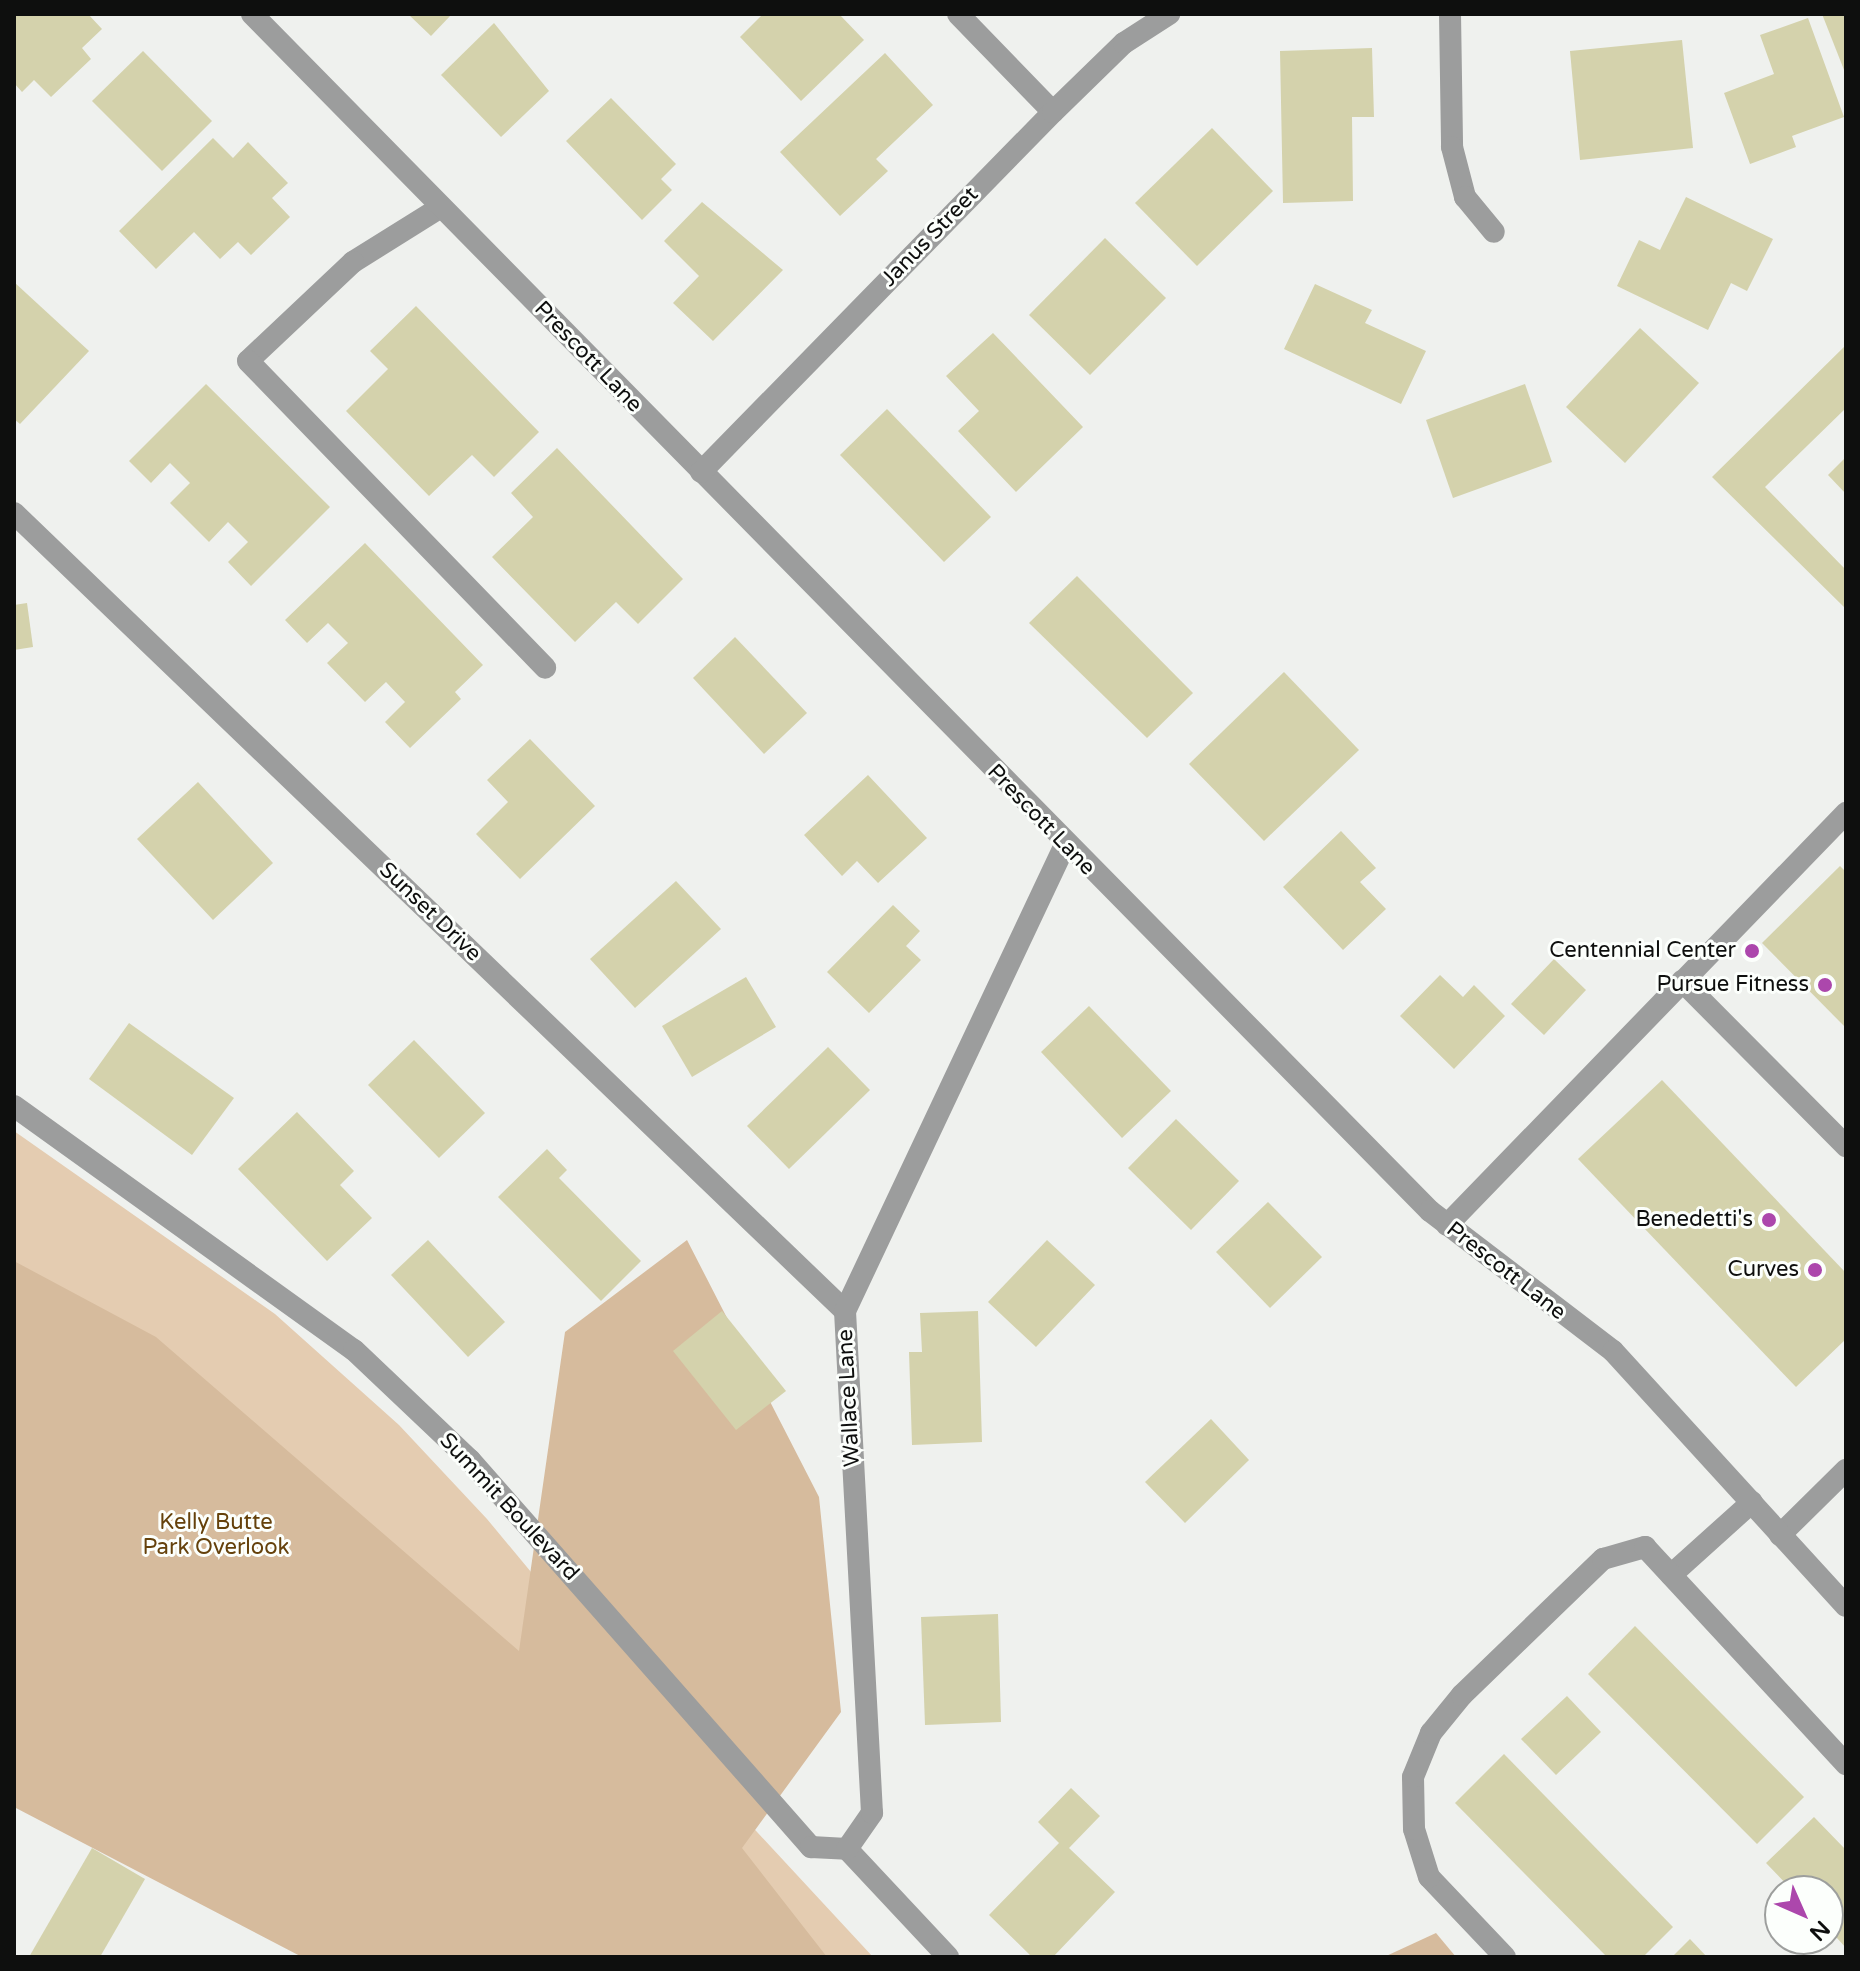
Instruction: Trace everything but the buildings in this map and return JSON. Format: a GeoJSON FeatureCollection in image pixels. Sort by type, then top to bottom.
{"type":"FeatureCollection","features":[{"type":"Feature","properties":{"kind":"street","name":"Prescott Lane"},"geometry":{"type":"LineString","coordinates":[[252,14],[1065,845],[1447,1225],[1613,1351],[1846,1606]]}},
{"type":"Feature","properties":{"kind":"street"},"geometry":{"type":"LineString","coordinates":[[958,14],[1053,112]]}},
{"type":"Feature","properties":{"kind":"street","name":"Janus Street"},"geometry":{"type":"LineString","coordinates":[[701,472],[1053,112],[1124,43],[1169,14]]}},
{"type":"Feature","properties":{"kind":"street"},"geometry":{"type":"LineString","coordinates":[[1450,14],[1452,147],[1465,197],[1494,232]]}},
{"type":"Feature","properties":{"kind":"street"},"geometry":{"type":"LineString","coordinates":[[441,207],[353,262],[248,361],[545,668]]}},
{"type":"Feature","properties":{"kind":"street","name":"Sunset Drive"},"geometry":{"type":"LineString","coordinates":[[14,513],[845,1311]]}},
{"type":"Feature","properties":{"kind":"street"},"geometry":{"type":"LineString","coordinates":[[1447,1225],[1846,813]]}},
{"type":"Feature","properties":{"kind":"street","name":"Wallace Lane"},"geometry":{"type":"LineString","coordinates":[[847,1849],[872,1813],[845,1311],[1065,845]]}},
{"type":"Feature","properties":{"kind":"street"},"geometry":{"type":"LineString","coordinates":[[1682,981],[1846,1146]]}},
{"type":"Feature","properties":{"kind":"street","name":"Summit Boulevard"},"geometry":{"type":"LineString","coordinates":[[14,1106],[354,1350],[470,1460],[811,1847],[847,1849]]}},
{"type":"Feature","properties":{"kind":"street"},"geometry":{"type":"LineString","coordinates":[[1780,1535],[1846,1470]]}},
{"type":"Feature","properties":{"kind":"street"},"geometry":{"type":"LineString","coordinates":[[1671,1575],[1752,1502]]}},
{"type":"Feature","properties":{"kind":"street"},"geometry":{"type":"LineString","coordinates":[[1505,1957],[1429,1877],[1414,1829],[1413,1777],[1431,1733],[1603,1559],[1645,1547],[1846,1764]]}},
{"type":"Feature","properties":{"kind":"street"},"geometry":{"type":"LineString","coordinates":[[847,1849],[948,1957]]}},
{"type":"Feature","properties":{"kind":"green space","name":"Kelly Butte Park Overlook"},"geometry":{"type":"Polygon","coordinates":[[[14,1131],[275,1314],[399,1425],[487,1519],[658,1725],[873,1957],[617,1957],[14,1660],[14,1131]]]}},
{"type":"Feature","properties":{"kind":"green space"},"geometry":{"type":"Polygon","coordinates":[[[687,1240],[819,1497],[841,1712],[742,1848],[827,1957],[302,1957],[14,1807],[14,1261],[156,1337],[519,1651],[565,1332],[687,1240]]]}},
{"type":"Feature","properties":{"kind":"green space"},"geometry":{"type":"Polygon","coordinates":[[[1436,1933],[1456,1957],[1384,1957],[1436,1933]]]}},
{"type":"Feature","properties":{"kind":"place","name":"Centennial Center"},"geometry":{"type":"Point","coordinates":[1752,951]}},
{"type":"Feature","properties":{"kind":"place","name":"Pursue Fitness"},"geometry":{"type":"Point","coordinates":[1825,985]}},
{"type":"Feature","properties":{"kind":"place","name":"Benedetti's"},"geometry":{"type":"Point","coordinates":[1769,1220]}},
{"type":"Feature","properties":{"kind":"place","name":"Curves"},"geometry":{"type":"Point","coordinates":[1815,1270]}}]}
